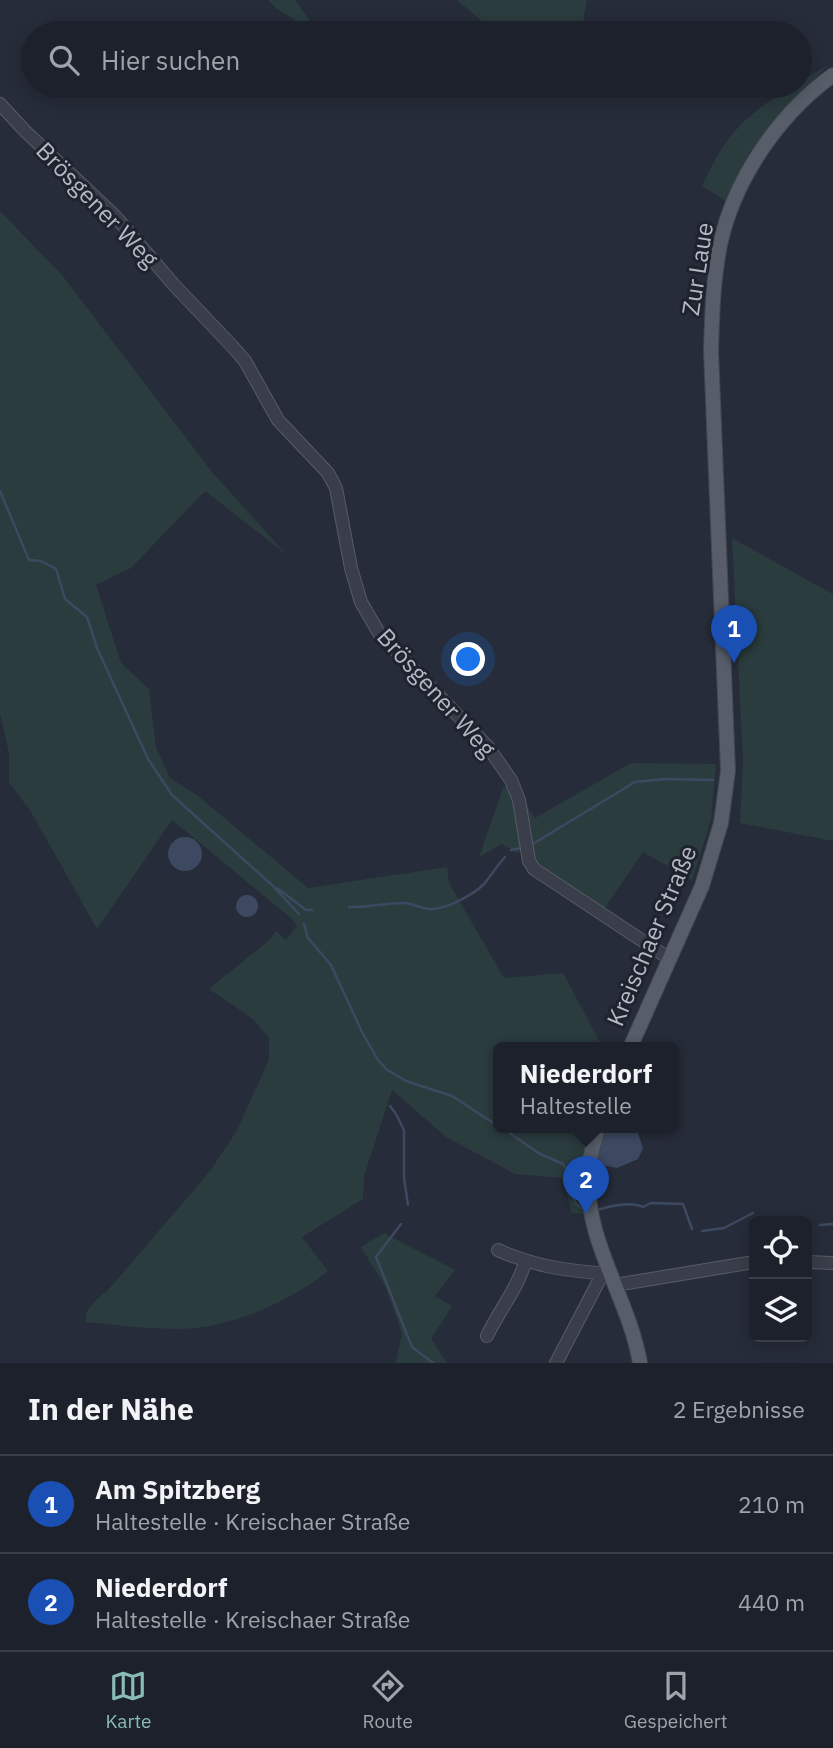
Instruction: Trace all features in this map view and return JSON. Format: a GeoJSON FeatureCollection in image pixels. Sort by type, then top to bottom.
{"type":"FeatureCollection","features":[{"type":"Feature","properties":{"kind":"main road","name":"Zur Laue"},"geometry":{"type":"LineString","coordinates":[[812,92],[833,75]]}},
{"type":"Feature","properties":{"kind":"main road","name":"Zur Laue"},"geometry":{"type":"LineString","coordinates":[[718,507],[711,351],[712,301],[721,243],[732,209],[749,172],[771,136],[805,98]]}},
{"type":"Feature","properties":{"kind":"main road","name":"Kreischaer Straße"},"geometry":{"type":"LineString","coordinates":[[632,1042],[702,886],[721,823],[728,771],[718,507]]}},
{"type":"Feature","properties":{"kind":"main road"},"geometry":{"type":"LineString","coordinates":[[597,1133],[588,1175],[593,1227],[636,1341],[640,1363]]}},
{"type":"Feature","properties":{"kind":"street","name":"Brösgener Weg"},"geometry":{"type":"LineString","coordinates":[[0,104],[24,131],[116,216],[174,285],[232,346],[245,361],[278,420],[328,473],[337,488],[351,568],[361,603],[379,633],[488,747],[512,780],[522,810],[529,861],[534,869],[670,959]]}},
{"type":"Feature","properties":{"kind":"street"},"geometry":{"type":"LineString","coordinates":[[498,1250],[526,1262],[554,1269],[610,1278],[749,1263]]}},
{"type":"Feature","properties":{"kind":"street"},"geometry":{"type":"LineString","coordinates":[[487,1336],[520,1278],[526,1262]]}},
{"type":"Feature","properties":{"kind":"street"},"geometry":{"type":"LineString","coordinates":[[812,1262],[833,1263]]}},
{"type":"Feature","properties":{"kind":"street"},"geometry":{"type":"LineString","coordinates":[[556,1363],[610,1278]]}},
{"type":"Feature","properties":{"kind":"shaded area"},"geometry":{"type":"Polygon","coordinates":[[[268,0],[295,0],[310,21],[296,21],[268,0]]]}},
{"type":"Feature","properties":{"kind":"shaded area"},"geometry":{"type":"Polygon","coordinates":[[[457,0],[587,0],[583,21],[482,21],[457,0]]]}},
{"type":"Feature","properties":{"kind":"shaded area"},"geometry":{"type":"Polygon","coordinates":[[[829,65],[812,82],[812,74],[829,65]]]}},
{"type":"Feature","properties":{"kind":"shaded area"},"geometry":{"type":"Polygon","coordinates":[[[774,98],[795,98],[763,134],[745,161],[726,201],[702,186],[730,137],[758,109],[774,98]]]}},
{"type":"Feature","properties":{"kind":"shaded area"},"geometry":{"type":"Polygon","coordinates":[[[0,211],[62,275],[212,472],[286,554],[205,491],[131,568],[96,585],[121,663],[149,689],[156,747],[170,778],[198,796],[308,888],[447,867],[449,883],[504,978],[563,973],[600,1042],[493,1042],[493,1133],[597,1133],[586,1214],[572,1213],[563,1178],[515,1174],[446,1137],[392,1090],[364,1176],[363,1199],[302,1237],[328,1271],[277,1303],[258,1312],[217,1324],[166,1329],[86,1322],[87,1312],[93,1304],[109,1289],[210,1171],[236,1132],[269,1060],[269,1038],[253,1019],[209,989],[268,941],[276,931],[286,940],[297,926],[292,919],[172,820],[97,929],[31,812],[9,782],[9,753],[0,714],[0,211]]]}},
{"type":"Feature","properties":{"kind":"shaded area"},"geometry":{"type":"Polygon","coordinates":[[[732,538],[833,594],[833,841],[740,823],[743,760],[732,538]]]}},
{"type":"Feature","properties":{"kind":"shaded area"},"geometry":{"type":"Polygon","coordinates":[[[631,763],[716,764],[711,820],[692,880],[643,852],[602,912],[544,874],[533,860],[523,800],[535,818],[631,763]]]}},
{"type":"Feature","properties":{"kind":"shaded area"},"geometry":{"type":"Polygon","coordinates":[[[509,782],[525,851],[517,853],[502,844],[479,857],[503,788],[509,782]]]}},
{"type":"Feature","properties":{"kind":"shaded area"},"geometry":{"type":"Polygon","coordinates":[[[384,1233],[455,1270],[435,1296],[452,1306],[431,1339],[447,1363],[396,1363],[402,1333],[386,1288],[361,1247],[384,1233]]]}},
{"type":"Feature","properties":{"kind":"water"},"geometry":{"type":"Polygon","coordinates":[[[185,837],[197,842],[202,854],[197,866],[185,871],[173,866],[168,854],[173,842],[185,837]]]}},
{"type":"Feature","properties":{"kind":"water"},"geometry":{"type":"Polygon","coordinates":[[[247,895],[255,898],[258,906],[255,914],[247,917],[239,914],[236,906],[239,898],[247,895]]]}},
{"type":"Feature","properties":{"kind":"water"},"geometry":{"type":"Polygon","coordinates":[[[603,1133],[638,1133],[643,1148],[638,1159],[617,1168],[596,1164],[603,1133]]]}},
{"type":"Feature","properties":{"kind":"waterway"},"geometry":{"type":"LineString","coordinates":[[0,491],[29,560],[41,561],[56,569],[65,599],[87,617],[97,648],[148,759],[172,795],[272,885],[299,914]]}},
{"type":"Feature","properties":{"kind":"waterway"},"geometry":{"type":"LineString","coordinates":[[531,845],[635,782],[665,779],[713,780]]}},
{"type":"Feature","properties":{"kind":"waterway"},"geometry":{"type":"LineString","coordinates":[[511,850],[521,848]]}},
{"type":"Feature","properties":{"kind":"waterway"},"geometry":{"type":"LineString","coordinates":[[349,907],[404,903],[427,909],[445,907],[478,889],[505,857]]}},
{"type":"Feature","properties":{"kind":"waterway"},"geometry":{"type":"LineString","coordinates":[[277,888],[306,910],[312,910]]}},
{"type":"Feature","properties":{"kind":"waterway"},"geometry":{"type":"LineString","coordinates":[[304,924],[308,938],[331,965],[362,1032],[386,1069],[406,1081],[452,1096],[493,1123]]}},
{"type":"Feature","properties":{"kind":"waterway"},"geometry":{"type":"LineString","coordinates":[[390,1106],[404,1130],[404,1178],[408,1205]]}},
{"type":"Feature","properties":{"kind":"waterway"},"geometry":{"type":"LineString","coordinates":[[509,1133],[540,1154],[563,1164],[571,1176],[575,1203],[581,1208]]}},
{"type":"Feature","properties":{"kind":"waterway"},"geometry":{"type":"LineString","coordinates":[[597,1210],[626,1204],[643,1207],[651,1203],[683,1204],[692,1229]]}},
{"type":"Feature","properties":{"kind":"waterway"},"geometry":{"type":"LineString","coordinates":[[702,1231],[724,1228],[753,1213]]}},
{"type":"Feature","properties":{"kind":"waterway"},"geometry":{"type":"LineString","coordinates":[[401,1224],[376,1257],[412,1347],[433,1363]]}},
{"type":"Feature","properties":{"kind":"waterway"},"geometry":{"type":"LineString","coordinates":[[820,1225],[833,1224]]}},
{"type":"Feature","properties":{"kind":"place","name":"Am Spitzberg"},"geometry":{"type":"Point","coordinates":[734,663]}},
{"type":"Feature","properties":{"kind":"place","name":"Niederdorf"},"geometry":{"type":"Point","coordinates":[586,1214]}}]}
